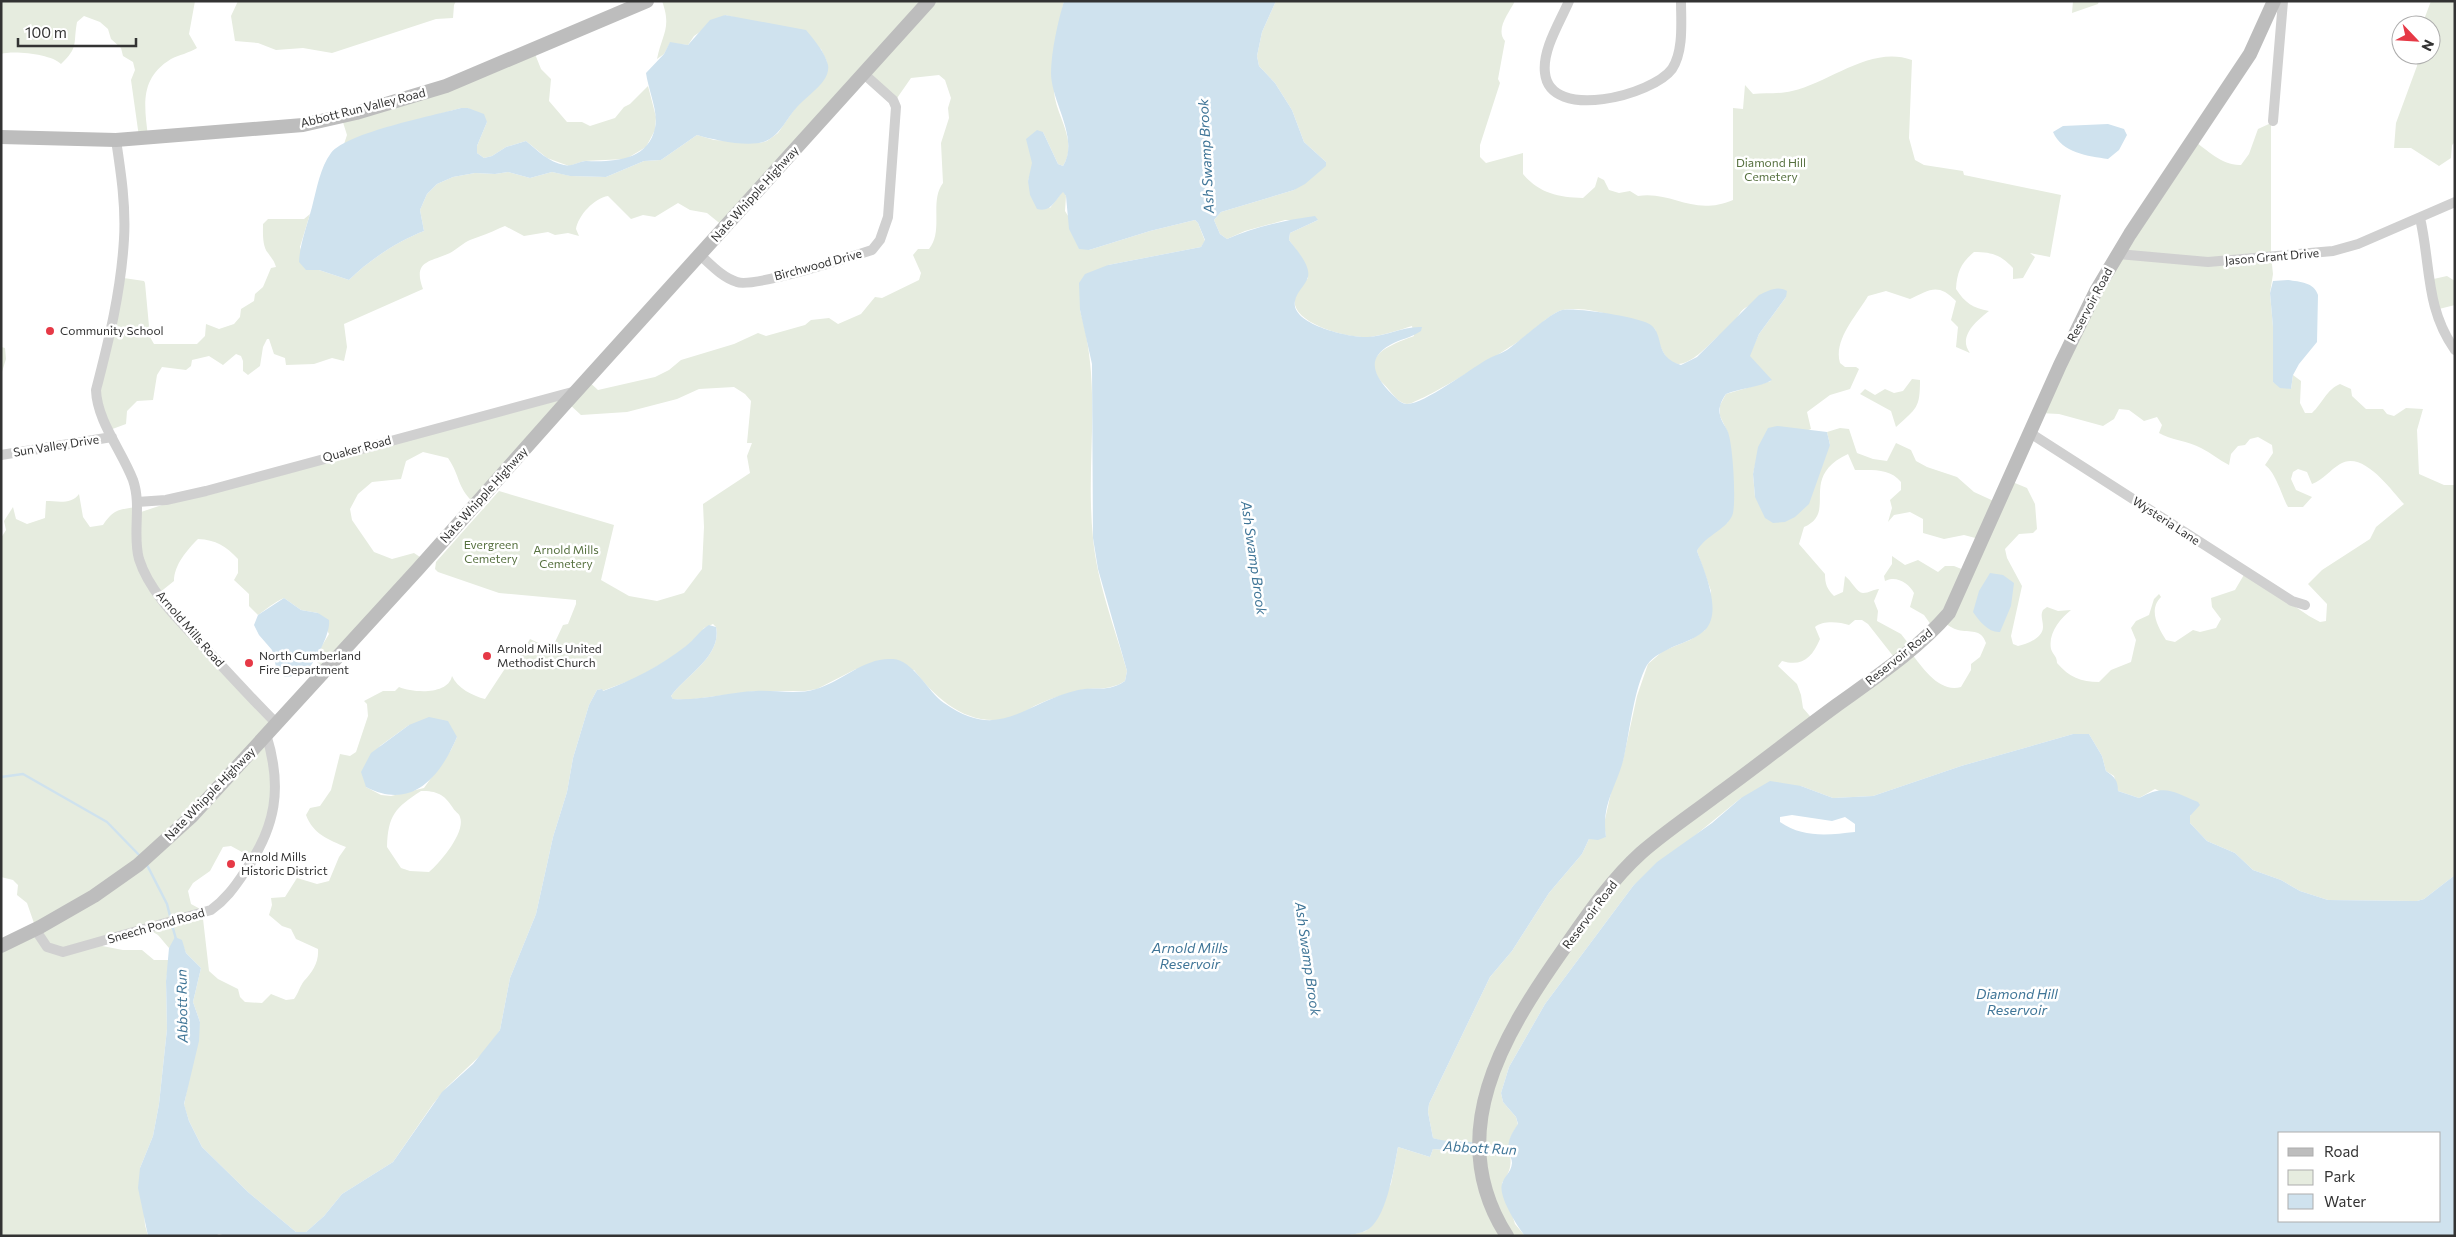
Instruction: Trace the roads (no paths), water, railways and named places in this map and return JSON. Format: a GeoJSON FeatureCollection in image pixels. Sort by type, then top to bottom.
{"type":"FeatureCollection","features":[{"type":"Feature","properties":{"kind":"street","name":"Abbott Run Valley Road"},"geometry":{"type":"LineString","coordinates":[[4,135],[116,140],[274,128],[356,113],[446,86],[647,1]]}},
{"type":"Feature","properties":{"kind":"street"},"geometry":{"type":"LineString","coordinates":[[1569,1],[1545,59],[1544,73],[1548,84],[1558,94],[1578,101],[1607,97],[1640,88],[1661,79],[1672,68],[1679,44],[1681,1]]}},
{"type":"Feature","properties":{"kind":"street","name":"Reservoir Road"},"geometry":{"type":"LineString","coordinates":[[1507,1236],[1495,1215],[1486,1189],[1479,1154],[1483,1102],[1506,1041],[1534,991],[1600,898],[1641,854],[1884,672],[1932,632],[1949,613],[2084,316],[2118,254],[2250,54],[2274,1]]}},
{"type":"Feature","properties":{"kind":"street"},"geometry":{"type":"LineString","coordinates":[[2273,121],[2283,1]]}},
{"type":"Feature","properties":{"kind":"street","name":"Nate Whipple Highway"},"geometry":{"type":"LineString","coordinates":[[1,946],[35,930],[94,896],[138,865],[192,816],[928,2]]}},
{"type":"Feature","properties":{"kind":"street","name":"Birchwood Drive"},"geometry":{"type":"LineString","coordinates":[[700,254],[728,279],[739,283],[786,275],[872,250],[880,240],[888,217],[896,107],[893,100],[864,74]]}},
{"type":"Feature","properties":{"kind":"street","name":"Arnold Mills Road"},"geometry":{"type":"LineString","coordinates":[[116,140],[124,204],[124,238],[114,320],[96,390],[99,410],[126,462],[134,485],[137,551],[148,580],[272,729]]}},
{"type":"Feature","properties":{"kind":"street","name":"Jason Grant Drive"},"geometry":{"type":"LineString","coordinates":[[2118,254],[2208,262],[2320,253],[2358,244],[2455,202]]}},
{"type":"Feature","properties":{"kind":"street"},"geometry":{"type":"LineString","coordinates":[[2420,218],[2426,244],[2433,304],[2439,325],[2455,350]]}},
{"type":"Feature","properties":{"kind":"street","name":"Quaker Road"},"geometry":{"type":"LineString","coordinates":[[136,502],[166,500],[206,491],[577,391]]}},
{"type":"Feature","properties":{"kind":"street","name":"Wysteria Lane"},"geometry":{"type":"LineString","coordinates":[[2030,433],[2292,601],[2305,605]]}},
{"type":"Feature","properties":{"kind":"street","name":"Sun Valley Drive"},"geometry":{"type":"LineString","coordinates":[[1,455],[112,437]]}},
{"type":"Feature","properties":{"kind":"street","name":"Sneech Pond Road"},"geometry":{"type":"LineString","coordinates":[[35,930],[47,947],[63,952],[211,910],[222,903],[254,858],[265,838],[275,807],[275,760],[272,729]]}},
{"type":"Feature","properties":{"kind":"water","name":"Arnold Mills Reservoir"},"geometry":{"type":"Polygon","coordinates":[[[1064,1],[1276,1],[1262,32],[1257,56],[1259,66],[1275,83],[1292,110],[1304,142],[1326,162],[1326,166],[1305,184],[1294,190],[1221,212],[1214,220],[1220,234],[1227,239],[1270,224],[1315,216],[1318,220],[1290,233],[1289,240],[1302,257],[1308,272],[1307,280],[1296,297],[1296,309],[1302,317],[1312,323],[1337,332],[1360,337],[1422,327],[1421,331],[1381,351],[1376,358],[1376,372],[1379,379],[1403,403],[1414,403],[1435,393],[1486,360],[1507,350],[1542,322],[1562,310],[1608,313],[1645,322],[1651,325],[1658,335],[1666,357],[1681,365],[1697,357],[1759,295],[1776,289],[1787,291],[1786,297],[1759,334],[1750,356],[1772,380],[1761,385],[1726,394],[1720,406],[1721,417],[1730,439],[1733,460],[1734,506],[1731,519],[1705,541],[1697,551],[1710,591],[1712,613],[1710,622],[1705,630],[1691,640],[1660,654],[1647,665],[1639,685],[1621,768],[1610,796],[1606,814],[1606,837],[1598,840],[1589,839],[1582,854],[1549,893],[1512,951],[1490,977],[1429,1104],[1428,1112],[1433,1138],[1478,1143],[1474,1152],[1433,1149],[1430,1157],[1398,1147],[1388,1194],[1378,1217],[1372,1226],[1365,1231],[1346,1236],[226,1236],[219,1234],[215,1236],[148,1236],[138,1188],[140,1168],[153,1136],[159,1104],[167,1029],[166,981],[169,948],[175,937],[182,940],[186,953],[201,968],[193,1002],[200,1022],[199,1041],[184,1104],[189,1121],[202,1147],[248,1192],[296,1232],[306,1232],[324,1216],[342,1194],[393,1162],[442,1092],[473,1064],[500,1030],[510,978],[536,914],[553,837],[567,792],[573,758],[589,705],[597,690],[602,689],[603,691],[614,687],[656,666],[686,646],[709,625],[716,627],[714,647],[701,664],[677,688],[671,696],[673,699],[694,699],[756,691],[809,691],[826,685],[873,662],[882,659],[893,659],[914,670],[944,703],[964,714],[981,720],[997,720],[1078,690],[1113,687],[1125,681],[1127,671],[1098,569],[1093,538],[1092,364],[1080,310],[1079,283],[1085,274],[1108,265],[1201,247],[1205,240],[1195,220],[1150,231],[1089,250],[1079,249],[1069,229],[1066,196],[1063,192],[1046,209],[1037,209],[1030,195],[1028,181],[1032,163],[1026,139],[1037,130],[1043,132],[1058,164],[1063,166],[1067,155],[1067,132],[1055,96],[1051,73],[1055,37],[1064,1]]]}},
{"type":"Feature","properties":{"kind":"water"},"geometry":{"type":"Polygon","coordinates":[[[725,15],[806,30],[827,60],[828,71],[824,80],[797,107],[779,131],[766,141],[751,144],[722,141],[697,135],[661,160],[644,161],[606,177],[570,176],[552,172],[530,178],[508,172],[495,174],[475,173],[453,177],[437,184],[427,194],[420,210],[424,231],[384,252],[349,280],[319,270],[306,270],[299,262],[302,241],[321,172],[331,153],[340,145],[392,126],[461,108],[468,108],[484,114],[487,122],[477,146],[477,153],[484,158],[492,156],[506,147],[526,141],[549,159],[564,165],[583,161],[618,160],[628,157],[645,147],[651,139],[655,128],[656,115],[646,73],[664,54],[670,42],[688,45],[710,20],[725,15]]]}},
{"type":"Feature","properties":{"kind":"water"},"geometry":{"type":"Polygon","coordinates":[[[2108,124],[2124,129],[2127,135],[2119,150],[2108,159],[2084,155],[2069,149],[2057,139],[2053,132],[2063,126],[2108,124]]]}},
{"type":"Feature","properties":{"kind":"water"},"geometry":{"type":"Polygon","coordinates":[[[2288,280],[2310,285],[2318,295],[2317,342],[2299,364],[2293,375],[2291,389],[2280,388],[2273,382],[2273,327],[2270,293],[2273,281],[2288,280]]]}},
{"type":"Feature","properties":{"kind":"water"},"geometry":{"type":"Polygon","coordinates":[[[1777,426],[1827,432],[1830,445],[1809,504],[1795,517],[1785,522],[1773,523],[1765,518],[1755,497],[1753,474],[1758,447],[1768,428],[1777,426]]]}},
{"type":"Feature","properties":{"kind":"water"},"geometry":{"type":"Polygon","coordinates":[[[1990,573],[2003,575],[2014,583],[2011,606],[2000,632],[1992,631],[1981,623],[1973,612],[1979,591],[1990,573]]]}},
{"type":"Feature","properties":{"kind":"water"},"geometry":{"type":"Polygon","coordinates":[[[284,598],[301,610],[318,613],[329,620],[328,632],[311,666],[303,673],[285,677],[277,671],[272,650],[259,635],[254,625],[258,615],[284,598]]]}},
{"type":"Feature","properties":{"kind":"water"},"geometry":{"type":"Polygon","coordinates":[[[429,717],[448,721],[457,737],[450,752],[433,777],[411,792],[397,795],[382,793],[366,787],[361,772],[371,753],[409,725],[429,717]]]}},
{"type":"Feature","properties":{"kind":"water","name":"Diamond Hill Reservoir"},"geometry":{"type":"Polygon","coordinates":[[[2073,734],[2089,734],[2102,756],[2106,771],[2117,782],[2118,791],[2139,798],[2162,790],[2175,792],[2198,802],[2200,805],[2190,816],[2190,823],[2207,841],[2235,853],[2253,870],[2281,880],[2300,891],[2328,900],[2417,901],[2424,899],[2455,875],[2455,1236],[1525,1236],[1505,1203],[1502,1189],[1503,1181],[1512,1163],[1509,1153],[1509,1141],[1518,1124],[1516,1117],[1503,1102],[1501,1093],[1509,1067],[1545,1004],[1633,886],[1657,862],[1712,823],[1741,798],[1770,781],[1801,786],[1833,798],[1873,796],[1961,766],[2073,734]],[[1792,815],[1780,817],[1780,822],[1798,831],[1807,833],[1855,832],[1855,824],[1845,817],[1832,821],[1792,815]]]}},
{"type":"Feature","properties":{"kind":"waterway","name":"Abbott Run"},"geometry":{"type":"LineString","coordinates":[[1,777],[23,774],[107,822],[141,857]]}},
{"type":"Feature","properties":{"kind":"waterway","name":"Abbott Run"},"geometry":{"type":"LineString","coordinates":[[146,863],[167,904],[171,920]]}},
{"type":"Feature","properties":{"kind":"waterway","name":"Abbott Run"},"geometry":{"type":"LineString","coordinates":[[172,925],[176,939]]}},
{"type":"Feature","properties":{"kind":"waterway","name":"Abbott Run"},"geometry":{"type":"LineString","coordinates":[[1485,1147],[1511,1147]]}},
{"type":"Feature","properties":{"kind":"place","name":"Community School"},"geometry":{"type":"Point","coordinates":[50,331]}},
{"type":"Feature","properties":{"kind":"place","name":"Arnold Mills United Methodist Church"},"geometry":{"type":"Point","coordinates":[487,656]}},
{"type":"Feature","properties":{"kind":"place","name":"North Cumberland Fire Department"},"geometry":{"type":"Point","coordinates":[249,663]}},
{"type":"Feature","properties":{"kind":"place","name":"Arnold Mills Historic District"},"geometry":{"type":"Point","coordinates":[231,864]}},
{"type":"Feature","properties":{"kind":"water label","name":"Ash Swamp Brook"},"geometry":{"type":"Point","coordinates":[1206,156]}},
{"type":"Feature","properties":{"kind":"water label","name":"Ash Swamp Brook"},"geometry":{"type":"Point","coordinates":[1254,558]}},
{"type":"Feature","properties":{"kind":"water label","name":"Ash Swamp Brook"},"geometry":{"type":"Point","coordinates":[1308,959]}},
{"type":"Feature","properties":{"kind":"park label","name":"Diamond Hill Cemetery"},"geometry":{"type":"Point","coordinates":[1771,170]}},
{"type":"Feature","properties":{"kind":"park label","name":"Evergreen Cemetery"},"geometry":{"type":"Point","coordinates":[491,552]}},
{"type":"Feature","properties":{"kind":"park label","name":"Arnold Mills Cemetery"},"geometry":{"type":"Point","coordinates":[566,557]}}]}
